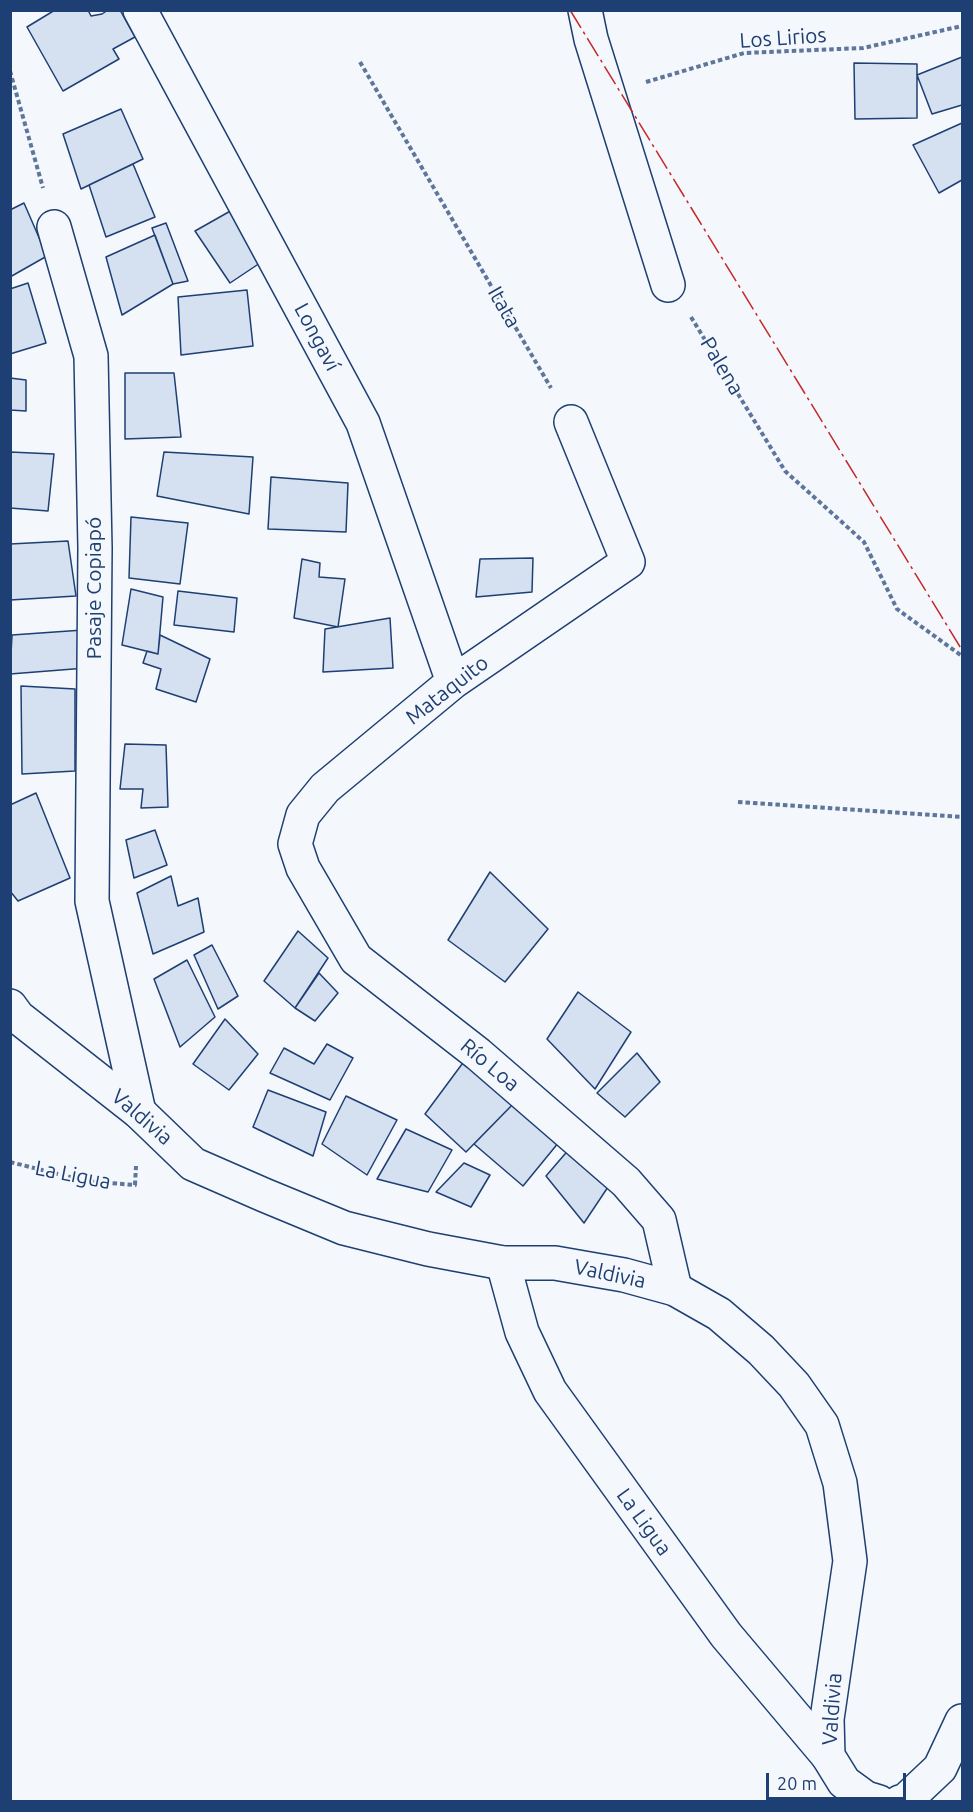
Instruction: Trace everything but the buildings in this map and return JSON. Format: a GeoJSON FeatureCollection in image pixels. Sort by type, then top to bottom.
{"type":"FeatureCollection","features":[{"type":"Feature","properties":{"kind":"street","name":"Longaví"},"geometry":{"type":"LineString","coordinates":[[140,10],[363,423],[453,682]]}},
{"type":"Feature","properties":{"kind":"street"},"geometry":{"type":"LineString","coordinates":[[585,10],[591,39],[668,285]]}},
{"type":"Feature","properties":{"kind":"street","name":"Pasaje Copiapó"},"geometry":{"type":"LineString","coordinates":[[54,227],[91,356],[96,548],[92,901],[140,1112]]}},
{"type":"Feature","properties":{"kind":"street","name":"Mataquito"},"geometry":{"type":"LineString","coordinates":[[296,844],[303,815],[326,788],[453,682],[628,562],[571,423]]}},
{"type":"Feature","properties":{"kind":"street","name":"Río Loa"},"geometry":{"type":"LineString","coordinates":[[296,844],[303,868],[356,959],[478,1054],[618,1175],[659,1220],[675,1289]]}},
{"type":"Feature","properties":{"kind":"street","name":"Valdivia"},"geometry":{"type":"LineString","coordinates":[[10,1006],[18,1017],[140,1112],[193,1164],[344,1228],[428,1249],[503,1263],[565,1265],[624,1275],[675,1289],[719,1314],[760,1350],[794,1385],[822,1425],[840,1483],[850,1561],[827,1719],[828,1756],[844,1782],[866,1798],[879,1802]]}},
{"type":"Feature","properties":{"kind":"street","name":"La Ligua"},"geometry":{"type":"LineString","coordinates":[[503,1263],[522,1332],[550,1391],[726,1635],[828,1756]]}},
{"type":"Feature","properties":{"kind":"street"},"geometry":{"type":"LineString","coordinates":[[900,1802],[905,1801],[940,1768],[963,1721]]}},
{"type":"Feature","properties":{"kind":"path","name":"Los Lirios"},"geometry":{"type":"LineString","coordinates":[[608,94],[744,53],[863,48],[963,26]]}},
{"type":"Feature","properties":{"kind":"path","name":"Itata"},"geometry":{"type":"LineString","coordinates":[[360,62],[571,423]]}},
{"type":"Feature","properties":{"kind":"path"},"geometry":{"type":"LineString","coordinates":[[10,71],[54,227]]}},
{"type":"Feature","properties":{"kind":"path","name":"Palena"},"geometry":{"type":"LineString","coordinates":[[668,285],[697,325],[785,471],[864,542],[897,609],[963,656]]}},
{"type":"Feature","properties":{"kind":"path"},"geometry":{"type":"LineString","coordinates":[[738,802],[963,817]]}},
{"type":"Feature","properties":{"kind":"path","name":"La Ligua"},"geometry":{"type":"LineString","coordinates":[[10,1162],[86,1180],[135,1185],[140,1112]]}},
{"type":"Feature","properties":{"kind":"power"},"geometry":{"type":"LineString","coordinates":[[570,10],[962,650]]}}]}
